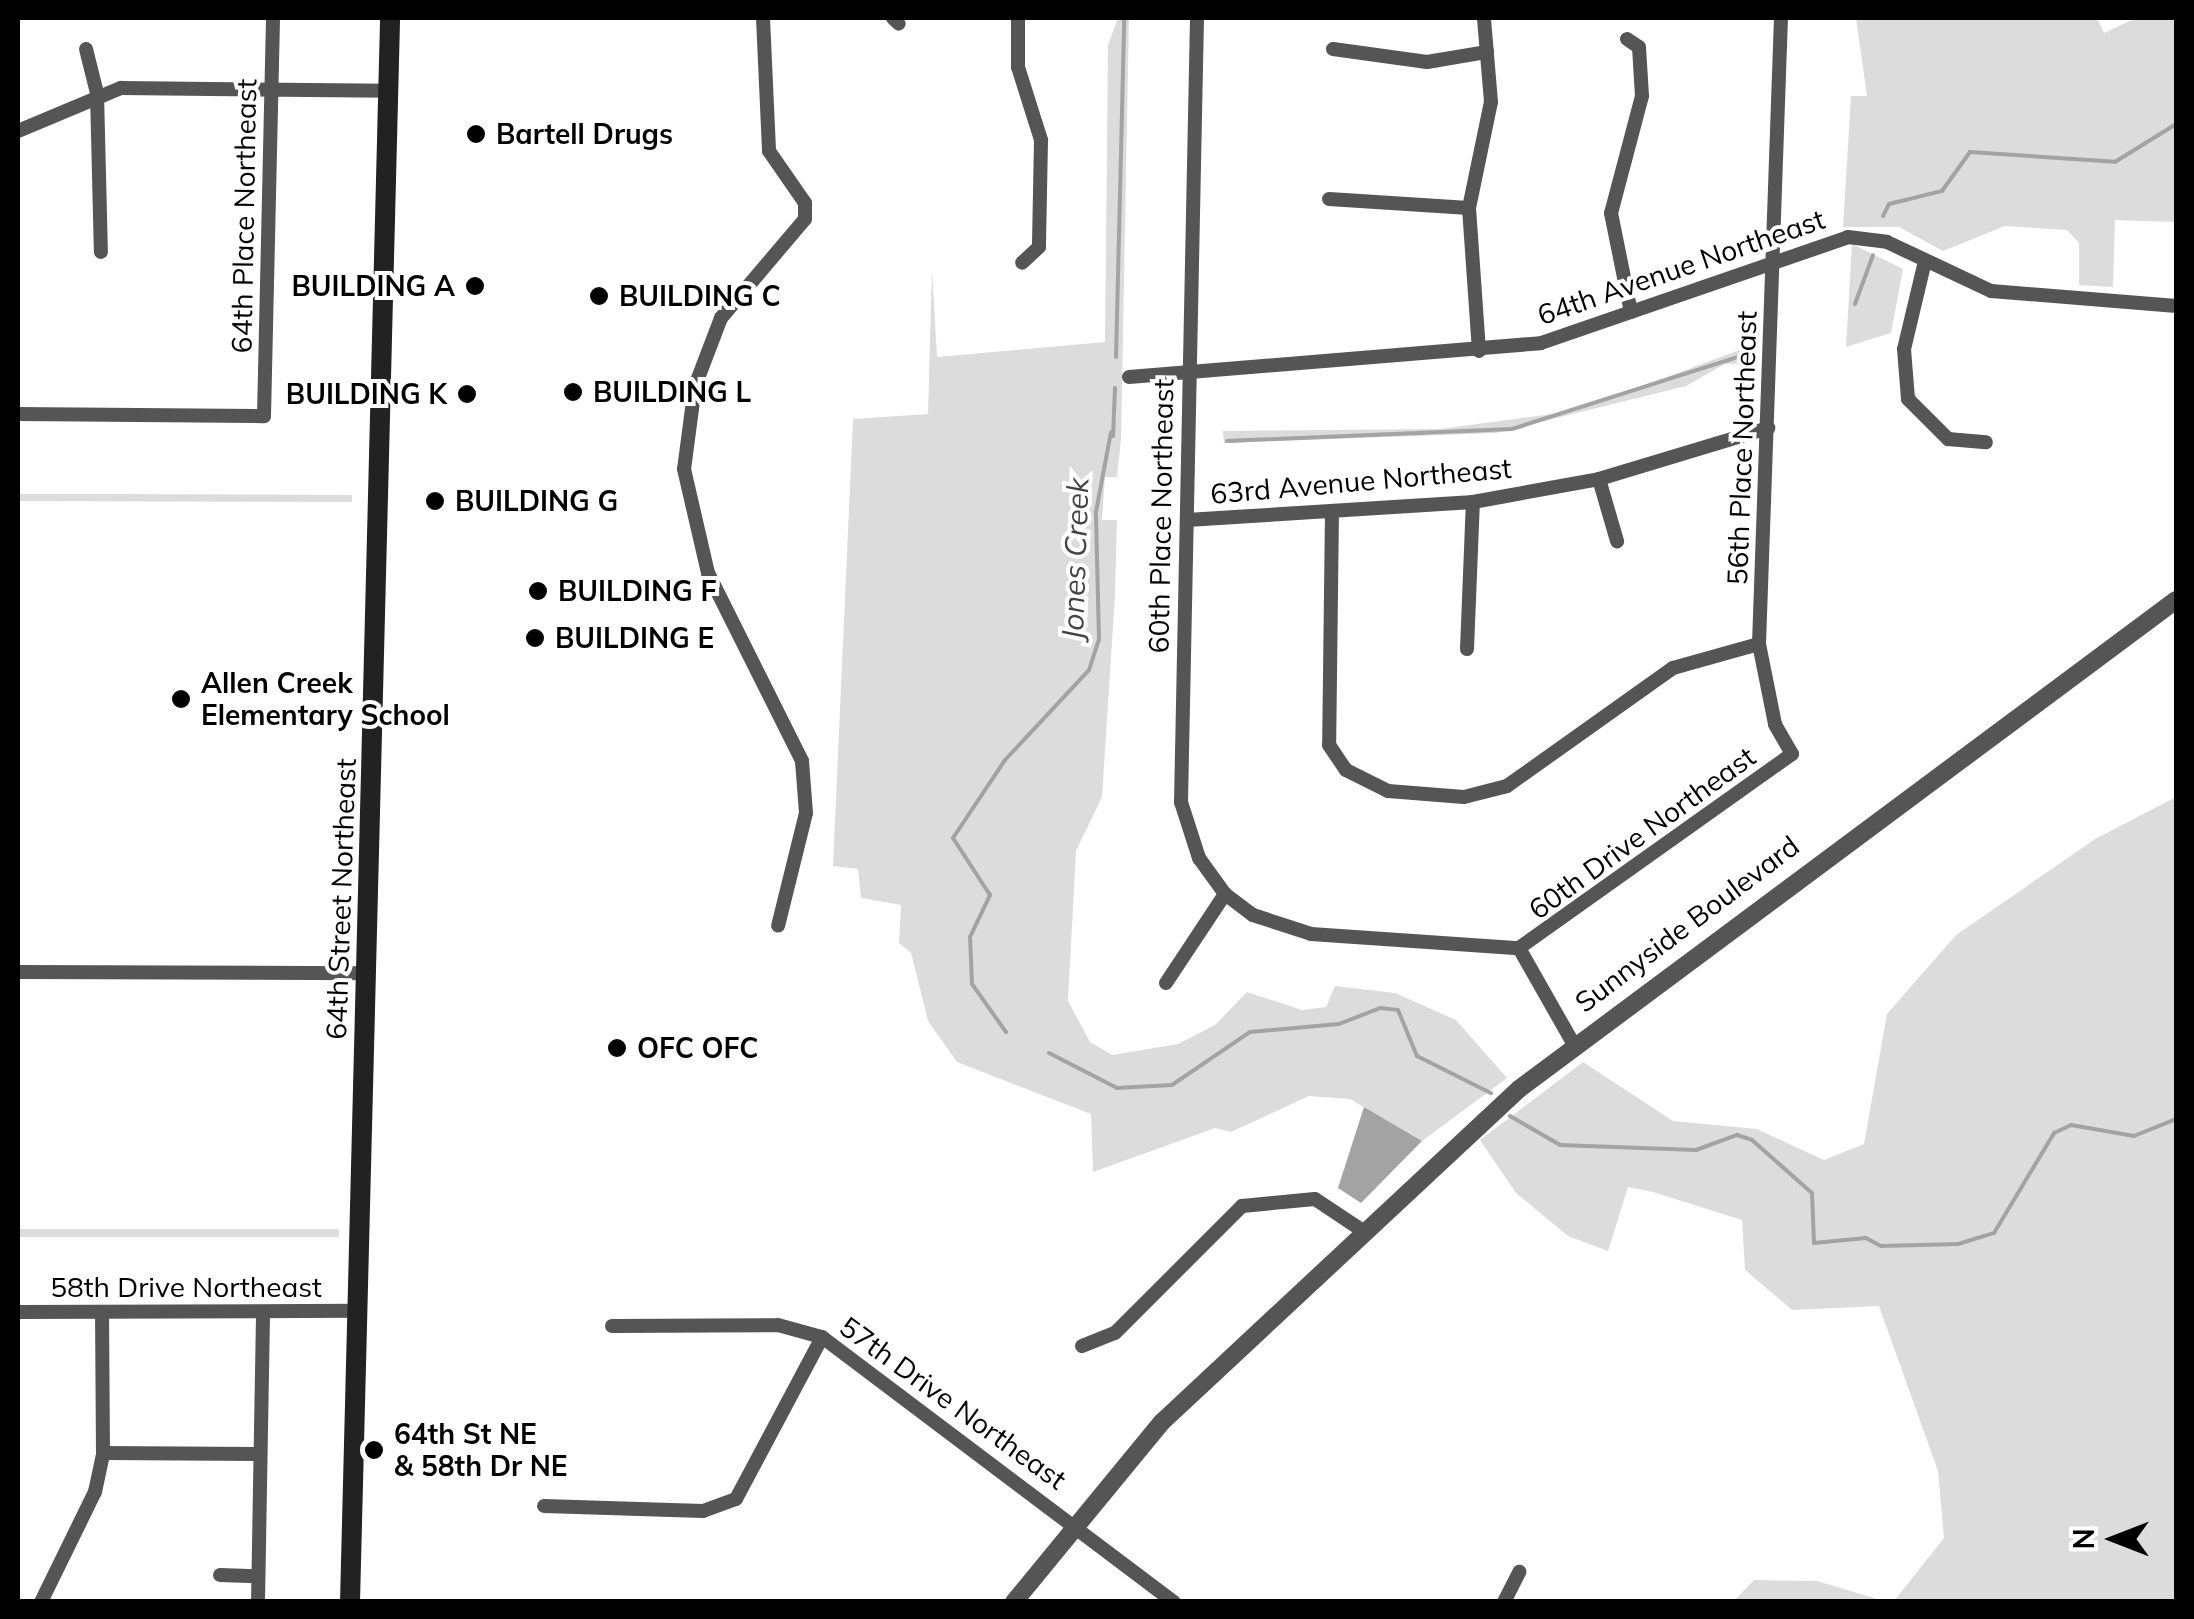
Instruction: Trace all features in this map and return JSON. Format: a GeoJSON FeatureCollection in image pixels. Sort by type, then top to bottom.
{"type":"FeatureCollection","features":[{"type":"Feature","properties":{"kind":"main road","name":"64th Street Northeast"},"geometry":{"type":"LineString","coordinates":[[350,1602],[354,1311],[367,973],[390,18]]}},
{"type":"Feature","properties":{"kind":"street","name":"64th Place Northeast"},"geometry":{"type":"LineString","coordinates":[[18,414],[264,416],[273,18]]}},
{"type":"Feature","properties":{"kind":"street"},"geometry":{"type":"LineString","coordinates":[[763,18],[769,151],[805,203],[805,219],[721,318],[694,386],[684,468],[708,573],[802,761],[806,813],[778,926]]}},
{"type":"Feature","properties":{"kind":"street"},"geometry":{"type":"LineString","coordinates":[[1018,18],[1018,67],[1041,152],[1039,247],[1022,264]]}},
{"type":"Feature","properties":{"kind":"street","name":"60th Place Northeast"},"geometry":{"type":"LineString","coordinates":[[1197,18],[1181,802],[1198,858],[1226,894]]}},
{"type":"Feature","properties":{"kind":"street"},"geometry":{"type":"LineString","coordinates":[[1479,350],[1469,208],[1492,102],[1484,18]]}},
{"type":"Feature","properties":{"kind":"street","name":"56th Place Northeast"},"geometry":{"type":"LineString","coordinates":[[1781,18],[1776,264],[1759,644],[1775,724],[1792,754]]}},
{"type":"Feature","properties":{"kind":"street"},"geometry":{"type":"LineString","coordinates":[[1626,39],[1639,47],[1642,96],[1611,213],[1631,312]]}},
{"type":"Feature","properties":{"kind":"street"},"geometry":{"type":"LineString","coordinates":[[86,49],[97,93],[101,252]]}},
{"type":"Feature","properties":{"kind":"street"},"geometry":{"type":"LineString","coordinates":[[1333,49],[1427,62],[1487,52]]}},
{"type":"Feature","properties":{"kind":"street"},"geometry":{"type":"LineString","coordinates":[[18,131],[97,93],[388,92]]}},
{"type":"Feature","properties":{"kind":"street"},"geometry":{"type":"LineString","coordinates":[[1329,199],[1469,208]]}},
{"type":"Feature","properties":{"kind":"street","name":"64th Avenue Northeast"},"geometry":{"type":"LineString","coordinates":[[1129,376],[1541,343],[1862,236],[1992,291],[2176,306]]}},
{"type":"Feature","properties":{"kind":"street"},"geometry":{"type":"LineString","coordinates":[[1926,261],[1904,349],[1908,399],[1930,430],[1986,442]]}},
{"type":"Feature","properties":{"kind":"street","name":"63rd Avenue Northeast"},"geometry":{"type":"LineString","coordinates":[[1186,520],[1473,502],[1599,480],[1768,428]]}},
{"type":"Feature","properties":{"kind":"street"},"geometry":{"type":"LineString","coordinates":[[1599,480],[1617,541]]}},
{"type":"Feature","properties":{"kind":"street"},"geometry":{"type":"LineString","coordinates":[[1467,648],[1473,502]]}},
{"type":"Feature","properties":{"kind":"street"},"geometry":{"type":"LineString","coordinates":[[1332,511],[1325,723],[1346,770],[1388,792],[1485,794],[1674,668],[1759,644]]}},
{"type":"Feature","properties":{"kind":"street","name":"Sunnyside Boulevard"},"geometry":{"type":"LineString","coordinates":[[1014,1602],[1074,1522],[1261,1330],[1363,1231],[1573,1044],[2176,600]]}},
{"type":"Feature","properties":{"kind":"street","name":"60th Drive Northeast"},"geometry":{"type":"LineString","coordinates":[[1226,894],[1253,915],[1311,934],[1519,948],[1792,754]]}},
{"type":"Feature","properties":{"kind":"street"},"geometry":{"type":"LineString","coordinates":[[1166,983],[1226,894]]}},
{"type":"Feature","properties":{"kind":"street","name":"60th Drive Northeast"},"geometry":{"type":"LineString","coordinates":[[1519,948],[1573,1044]]}},
{"type":"Feature","properties":{"kind":"street"},"geometry":{"type":"LineString","coordinates":[[18,972],[367,973]]}},
{"type":"Feature","properties":{"kind":"street"},"geometry":{"type":"LineString","coordinates":[[1082,1346],[1115,1333],[1242,1206],[1314,1198],[1363,1231]]}},
{"type":"Feature","properties":{"kind":"street","name":"58th Drive Northeast"},"geometry":{"type":"LineString","coordinates":[[18,1312],[354,1311]]}},
{"type":"Feature","properties":{"kind":"street"},"geometry":{"type":"LineString","coordinates":[[41,1602],[95,1492],[103,1453],[102,1313]]}},
{"type":"Feature","properties":{"kind":"street"},"geometry":{"type":"LineString","coordinates":[[258,1602],[263,1313]]}},
{"type":"Feature","properties":{"kind":"street","name":"57th Drive Northeast"},"geometry":{"type":"LineString","coordinates":[[612,1326],[778,1325],[822,1337],[1074,1522],[1174,1602]]}},
{"type":"Feature","properties":{"kind":"street"},"geometry":{"type":"LineString","coordinates":[[544,1506],[703,1511],[736,1499],[822,1337]]}},
{"type":"Feature","properties":{"kind":"street"},"geometry":{"type":"LineString","coordinates":[[103,1453],[260,1454]]}},
{"type":"Feature","properties":{"kind":"street"},"geometry":{"type":"LineString","coordinates":[[1504,1602],[1519,1572]]}},
{"type":"Feature","properties":{"kind":"street"},"geometry":{"type":"LineString","coordinates":[[220,1575],[258,1576]]}},
{"type":"Feature","properties":{"kind":"shaded area"},"geometry":{"type":"Polygon","coordinates":[[[1118,18],[1129,18],[1121,439],[1117,477],[1105,477],[1102,520],[1117,520],[1115,595],[1102,797],[1076,851],[1068,1001],[1090,1042],[1112,1055],[1178,1044],[1215,1025],[1247,992],[1302,1010],[1326,1007],[1335,986],[1395,993],[1456,1020],[1507,1078],[1422,1141],[1350,1099],[1309,1096],[1231,1132],[1215,1128],[1093,1172],[1091,1114],[957,1062],[928,1021],[911,953],[899,943],[901,905],[861,898],[858,869],[833,866],[853,419],[928,414],[932,269],[937,357],[1105,342],[1108,45],[1118,18]]]}},
{"type":"Feature","properties":{"kind":"shaded area"},"geometry":{"type":"Polygon","coordinates":[[[1856,18],[2097,18],[2104,33],[2136,18],[2176,18],[2176,222],[2115,220],[2113,287],[2079,285],[2079,243],[2067,230],[2005,226],[1943,251],[1899,227],[1843,227],[1851,96],[1867,96],[1856,18]]]}},
{"type":"Feature","properties":{"kind":"shaded area"},"geometry":{"type":"Polygon","coordinates":[[[1852,244],[1903,269],[1891,333],[1846,347],[1852,244]]]}},
{"type":"Feature","properties":{"kind":"shaded area"},"geometry":{"type":"Polygon","coordinates":[[[1753,345],[1756,363],[1725,364],[1686,386],[1496,433],[1224,443],[1223,431],[1440,429],[1575,411],[1753,345]]]}},
{"type":"Feature","properties":{"kind":"shaded area"},"geometry":{"type":"Polygon","coordinates":[[[18,494],[352,495],[352,502],[18,501],[18,494]]]}},
{"type":"Feature","properties":{"kind":"shaded area"},"geometry":{"type":"Polygon","coordinates":[[[2176,797],[2176,1601],[1894,1601],[1944,1538],[1938,1471],[1879,1306],[1792,1310],[1745,1270],[1742,1220],[1653,1192],[1628,1187],[1608,1251],[1568,1236],[1516,1193],[1480,1140],[1583,1062],[1673,1121],[1757,1129],[1824,1160],[1864,1144],[1887,1014],[1956,935],[2095,839],[2176,797]]]}},
{"type":"Feature","properties":{"kind":"shaded area"},"geometry":{"type":"Polygon","coordinates":[[[1364,1107],[1422,1141],[1361,1203],[1338,1188],[1364,1107]]]}},
{"type":"Feature","properties":{"kind":"shaded area"},"geometry":{"type":"Polygon","coordinates":[[[18,1229],[339,1229],[339,1237],[18,1237],[18,1229]]]}},
{"type":"Feature","properties":{"kind":"shaded area"},"geometry":{"type":"Polygon","coordinates":[[[1754,1580],[1817,1581],[1884,1601],[1734,1601],[1754,1580]]]}},
{"type":"Feature","properties":{"kind":"waterway"},"geometry":{"type":"LineString","coordinates":[[1116,357],[1124,18]]}},
{"type":"Feature","properties":{"kind":"waterway","name":"Jones Creek"},"geometry":{"type":"LineString","coordinates":[[1883,216],[1889,204],[1942,191],[1970,152],[2115,162],[2176,124]]}},
{"type":"Feature","properties":{"kind":"waterway","name":"Jones Creek"},"geometry":{"type":"LineString","coordinates":[[1855,304],[1873,255]]}},
{"type":"Feature","properties":{"kind":"waterway","name":"Jones Creek"},"geometry":{"type":"LineString","coordinates":[[1227,441],[1512,429],[1753,352]]}},
{"type":"Feature","properties":{"kind":"waterway"},"geometry":{"type":"LineString","coordinates":[[1113,436],[1115,388]]}},
{"type":"Feature","properties":{"kind":"waterway","name":"Jones Creek"},"geometry":{"type":"LineString","coordinates":[[1006,1032],[972,984],[970,937],[990,895],[953,838],[1005,760],[1089,670],[1099,639],[1096,512],[1111,432]]}},
{"type":"Feature","properties":{"kind":"waterway","name":"Jones Creek"},"geometry":{"type":"LineString","coordinates":[[1049,1053],[1117,1088],[1172,1085],[1250,1032],[1339,1024],[1380,1008],[1398,1010],[1417,1056],[1491,1093]]}},
{"type":"Feature","properties":{"kind":"waterway","name":"Jones Creek"},"geometry":{"type":"LineString","coordinates":[[1510,1116],[1560,1145],[1696,1150],[1737,1135],[1752,1140],[1812,1193],[1814,1243],[1866,1238],[1881,1246],[1958,1244],[1994,1233],[2054,1133],[2071,1125],[2134,1136],[2176,1119]]}},
{"type":"Feature","properties":{"kind":"place","name":"Bartell Drugs"},"geometry":{"type":"Point","coordinates":[476,134]}},
{"type":"Feature","properties":{"kind":"place","name":"BUILDING A"},"geometry":{"type":"Point","coordinates":[475,286]}},
{"type":"Feature","properties":{"kind":"place","name":"BUILDING C"},"geometry":{"type":"Point","coordinates":[599,296]}},
{"type":"Feature","properties":{"kind":"place","name":"BUILDING L"},"geometry":{"type":"Point","coordinates":[573,392]}},
{"type":"Feature","properties":{"kind":"place","name":"BUILDING K"},"geometry":{"type":"Point","coordinates":[467,394]}},
{"type":"Feature","properties":{"kind":"place","name":"BUILDING G"},"geometry":{"type":"Point","coordinates":[435,501]}},
{"type":"Feature","properties":{"kind":"place","name":"BUILDING F"},"geometry":{"type":"Point","coordinates":[538,591]}},
{"type":"Feature","properties":{"kind":"place","name":"BUILDING E"},"geometry":{"type":"Point","coordinates":[535,638]}},
{"type":"Feature","properties":{"kind":"place","name":"Allen Creek Elementary School"},"geometry":{"type":"Point","coordinates":[181,699]}},
{"type":"Feature","properties":{"kind":"place","name":"OFC OFC"},"geometry":{"type":"Point","coordinates":[617,1048]}},
{"type":"Feature","properties":{"kind":"place","name":"64th St NE & 58th Dr NE"},"geometry":{"type":"Point","coordinates":[374,1450]}}]}
